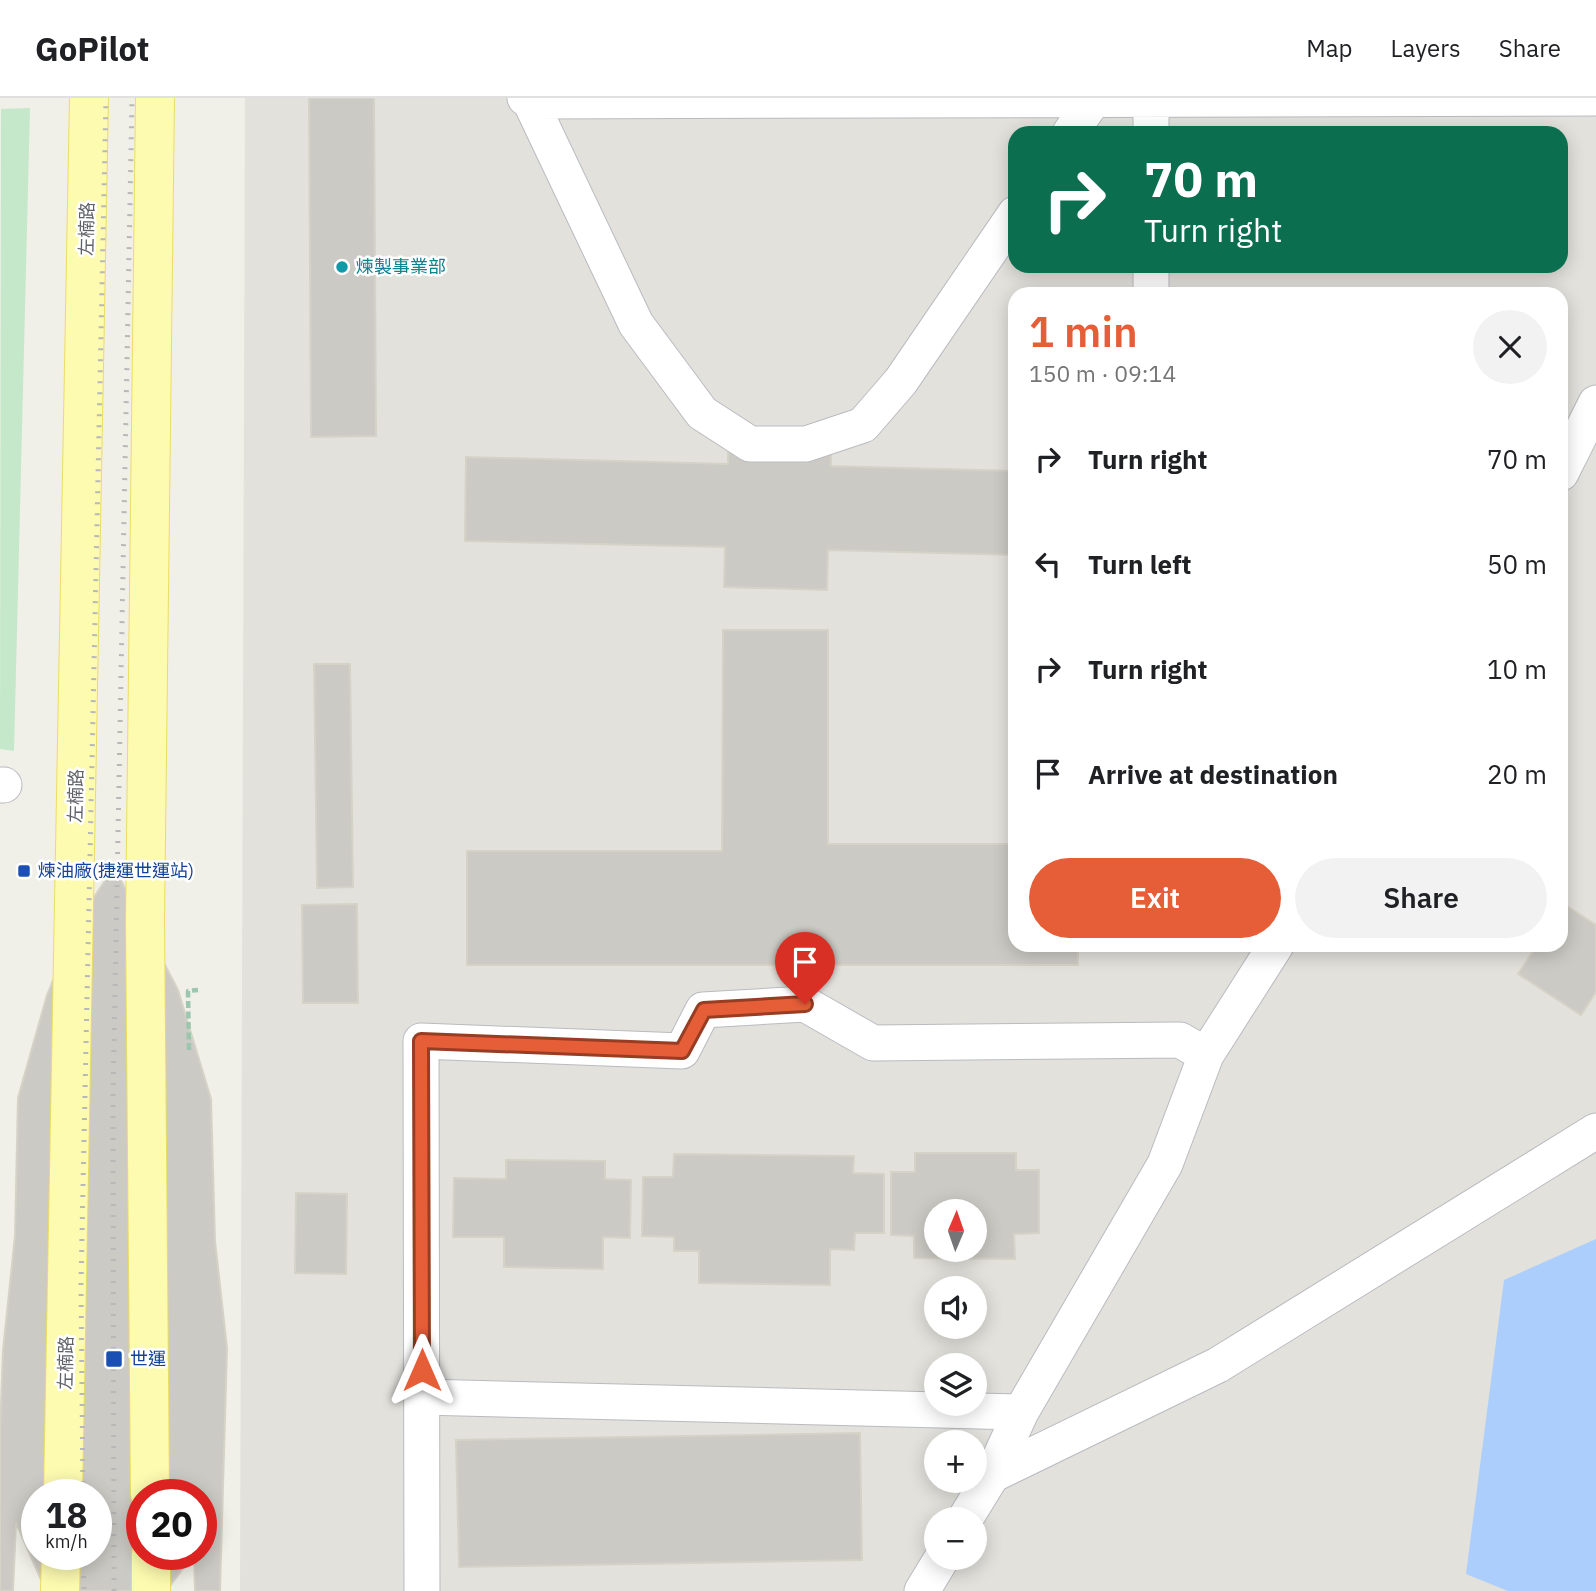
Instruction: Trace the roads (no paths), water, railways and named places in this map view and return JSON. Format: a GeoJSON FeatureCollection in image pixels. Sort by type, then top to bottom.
{"type":"FeatureCollection","features":[{"type":"Feature","properties":{"kind":"main road","name":"左楠路"},"geometry":{"type":"LineString","coordinates":[[63,1479],[89,98]]}},
{"type":"Feature","properties":{"kind":"main road"},"geometry":{"type":"LineString","coordinates":[[150,1479],[145,920],[155,98]]}},
{"type":"Feature","properties":{"kind":"main road"},"geometry":{"type":"LineString","coordinates":[[60,1591],[61,1570]]}},
{"type":"Feature","properties":{"kind":"main road"},"geometry":{"type":"LineString","coordinates":[[151,1570],[151,1591]]}},
{"type":"Feature","properties":{"kind":"lane"},"geometry":{"type":"LineString","coordinates":[[1008,224],[901,381],[863,425],[806,444],[750,444],[702,413],[636,324],[528,99],[1092,102],[1151,111],[1596,98]]}},
{"type":"Feature","properties":{"kind":"lane"},"geometry":{"type":"LineString","coordinates":[[1075,126],[1092,102]]}},
{"type":"Feature","properties":{"kind":"lane"},"geometry":{"type":"LineString","coordinates":[[1568,459],[1596,403]]}},
{"type":"Feature","properties":{"kind":"lane"},"geometry":{"type":"LineString","coordinates":[[972,1507],[992,1475],[1021,1412],[1165,1164],[1206,1055],[1272,952]]}},
{"type":"Feature","properties":{"kind":"lane"},"geometry":{"type":"LineString","coordinates":[[422,1591],[421,1041],[682,1051],[704,1010],[805,1004],[873,1043],[1180,1040],[1206,1055]]}},
{"type":"Feature","properties":{"kind":"lane"},"geometry":{"type":"LineString","coordinates":[[992,1475],[1218,1365],[1596,1131]]}},
{"type":"Feature","properties":{"kind":"lane"},"geometry":{"type":"LineString","coordinates":[[422,1397],[1021,1412]]}},
{"type":"Feature","properties":{"kind":"lane"},"geometry":{"type":"LineString","coordinates":[[922,1591],[935,1570]]}},
{"type":"Feature","properties":{"kind":"water"},"geometry":{"type":"Polygon","coordinates":[[[1596,1239],[1596,1591],[1508,1591],[1466,1574],[1504,1280],[1596,1239]]]}},
{"type":"Feature","properties":{"kind":"railway"},"geometry":{"type":"LineString","coordinates":[[83,1479],[81,1283],[106,98]]}},
{"type":"Feature","properties":{"kind":"railway"},"geometry":{"type":"LineString","coordinates":[[114,1591],[113,1097],[132,98]]}},
{"type":"Feature","properties":{"kind":"railway"},"geometry":{"type":"LineString","coordinates":[[83,1570],[84,1591]]}},
{"type":"Feature","properties":{"kind":"place","name":"煉製事業部"},"geometry":{"type":"Point","coordinates":[342,267]}},
{"type":"Feature","properties":{"kind":"place","name":"煉油廠(捷運世運站)"},"geometry":{"type":"Point","coordinates":[24,871]}},
{"type":"Feature","properties":{"kind":"place","name":"世運"},"geometry":{"type":"Point","coordinates":[114,1359]}}]}
